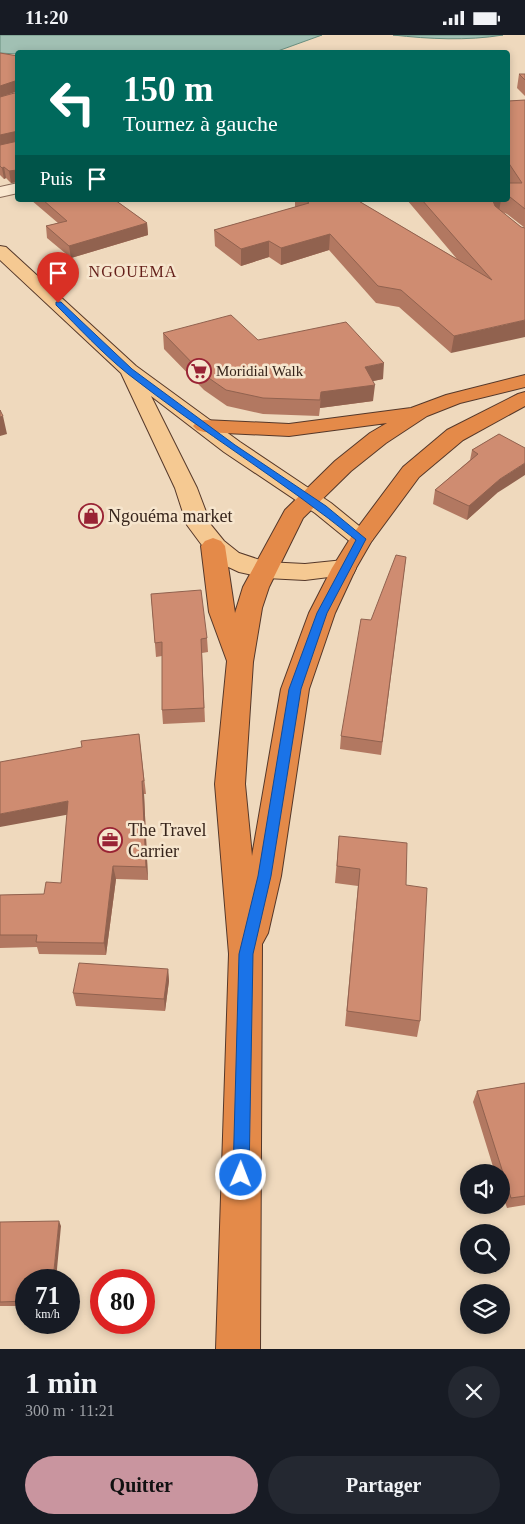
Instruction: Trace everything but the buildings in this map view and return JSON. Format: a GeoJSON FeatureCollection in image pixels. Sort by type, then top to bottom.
{"type":"FeatureCollection","features":[{"type":"Feature","properties":{"kind":"highway"},"geometry":{"type":"LineString","coordinates":[[238,1349],[246,954],[230,784],[240,662],[249,608],[256,587],[292,515],[343,466],[378,438],[420,412],[452,399],[525,381]]}},
{"type":"Feature","properties":{"kind":"highway"},"geometry":{"type":"LineString","coordinates":[[246,954],[264,876],[295,689],[322,613],[344,568],[361,539],[411,471],[455,435],[525,398]]}},
{"type":"Feature","properties":{"kind":"highway"},"geometry":{"type":"LineString","coordinates":[[204,426],[288,430],[420,412]]}},
{"type":"Feature","properties":{"kind":"highway"},"geometry":{"type":"LineString","coordinates":[[213,546],[222,612],[240,662]]}},
{"type":"Feature","properties":{"kind":"main road"},"geometry":{"type":"LineString","coordinates":[[0,251],[129,371],[309,499],[361,539]]}},
{"type":"Feature","properties":{"kind":"main road"},"geometry":{"type":"LineString","coordinates":[[129,371],[187,491],[201,528],[213,546],[235,562],[265,570],[304,573],[344,568]]}},
{"type":"Feature","properties":{"kind":"street"},"geometry":{"type":"LineString","coordinates":[[0,192],[15,189]]}},
{"type":"Feature","properties":{"kind":"shaded area"},"geometry":{"type":"Polygon","coordinates":[[[0,35],[322,35],[281,50],[15,50],[15,54],[0,53],[0,35]]]}},
{"type":"Feature","properties":{"kind":"shaded area"},"geometry":{"type":"Polygon","coordinates":[[[393,35],[503,35],[448,39],[393,35]]]}},
{"type":"Feature","properties":{"kind":"place","name":"Moridial Walk"},"geometry":{"type":"Point","coordinates":[199,371]}},
{"type":"Feature","properties":{"kind":"place","name":"Ngouéma market"},"geometry":{"type":"Point","coordinates":[91,516]}},
{"type":"Feature","properties":{"kind":"place","name":"The Travel Carrier"},"geometry":{"type":"Point","coordinates":[110,840]}},
{"type":"Feature","properties":{"kind":"district","name":"NGOUEMA"},"geometry":{"type":"Point","coordinates":[133,271]}},
{"type":"Feature","properties":{"kind":"route"},"geometry":{"type":"LineString","coordinates":[[58,303],[129,371],[232,447],[323,508],[361,539],[344,568],[322,613],[295,689],[264,876],[246,954],[241,1175]]}}]}
